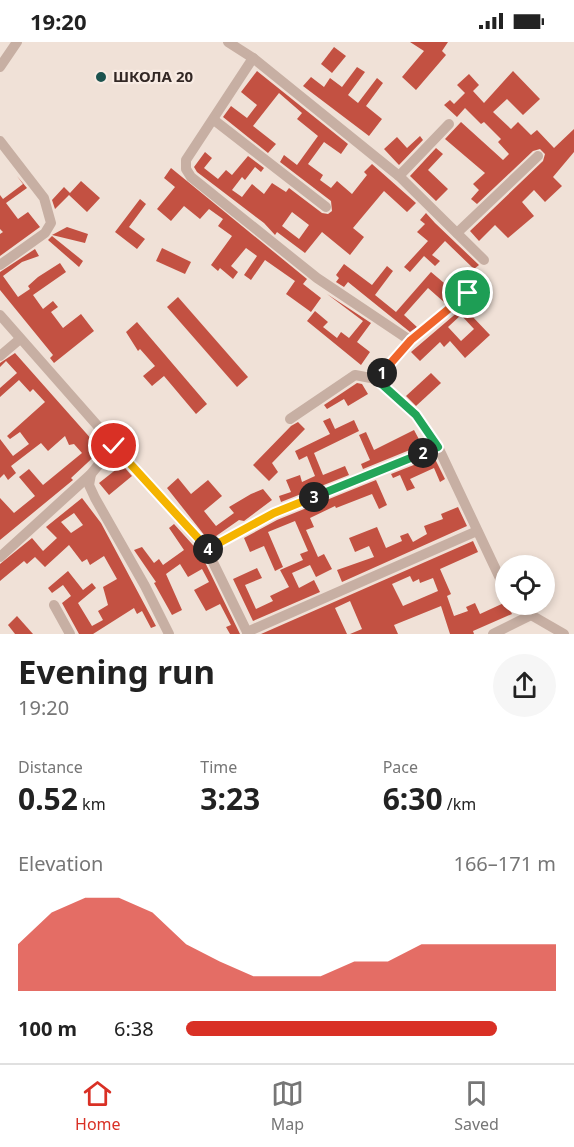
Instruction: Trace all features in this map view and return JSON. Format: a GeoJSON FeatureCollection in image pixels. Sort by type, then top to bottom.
{"type":"FeatureCollection","features":[{"type":"Feature","properties":{"kind":"street"},"geometry":{"type":"LineString","coordinates":[[0,67],[17,42]]}},
{"type":"Feature","properties":{"kind":"street"},"geometry":{"type":"LineString","coordinates":[[228,42],[253,58],[399,176],[484,260]]}},
{"type":"Feature","properties":{"kind":"street"},"geometry":{"type":"LineString","coordinates":[[253,58],[186,160],[186,169],[191,177],[317,278],[411,340]]}},
{"type":"Feature","properties":{"kind":"street"},"geometry":{"type":"LineString","coordinates":[[214,120],[326,207]]}},
{"type":"Feature","properties":{"kind":"street"},"geometry":{"type":"LineString","coordinates":[[399,176],[449,124]]}},
{"type":"Feature","properties":{"kind":"street"},"geometry":{"type":"LineString","coordinates":[[0,141],[44,198],[51,223],[45,233],[0,265]]}},
{"type":"Feature","properties":{"kind":"street"},"geometry":{"type":"LineString","coordinates":[[457,233],[538,156]]}},
{"type":"Feature","properties":{"kind":"street"},"geometry":{"type":"LineString","coordinates":[[376,379],[411,340],[468,293]]}},
{"type":"Feature","properties":{"kind":"street"},"geometry":{"type":"LineString","coordinates":[[0,315],[207,550],[247,633],[477,531]]}},
{"type":"Feature","properties":{"kind":"street"},"geometry":{"type":"LineString","coordinates":[[0,356],[20,339]]}},
{"type":"Feature","properties":{"kind":"street"},"geometry":{"type":"LineString","coordinates":[[290,419],[355,375],[376,379],[416,415],[438,447],[495,568]]}},
{"type":"Feature","properties":{"kind":"street"},"geometry":{"type":"LineString","coordinates":[[0,557],[91,474],[114,446]]}},
{"type":"Feature","properties":{"kind":"street"},"geometry":{"type":"LineString","coordinates":[[207,550],[274,513],[438,447]]}},
{"type":"Feature","properties":{"kind":"street"},"geometry":{"type":"LineString","coordinates":[[91,474],[89,485],[94,498],[145,586],[169,634]]}},
{"type":"Feature","properties":{"kind":"street"},"geometry":{"type":"LineString","coordinates":[[54,605],[70,634]]}},
{"type":"Feature","properties":{"kind":"street"},"geometry":{"type":"LineString","coordinates":[[493,634],[531,615],[564,634]]}},
{"type":"Feature","properties":{"kind":"building"},"geometry":{"type":"Polygon","coordinates":[[[410,42],[448,42],[442,51],[446,55],[416,90],[402,77],[424,51],[410,42]]]}},
{"type":"Feature","properties":{"kind":"building"},"geometry":{"type":"Polygon","coordinates":[[[334,47],[346,56],[332,73],[321,64],[334,47]]]}},
{"type":"Feature","properties":{"kind":"building"},"geometry":{"type":"Polygon","coordinates":[[[357,67],[365,72],[348,95],[358,103],[377,78],[383,83],[366,106],[382,119],[369,136],[303,86],[311,77],[324,87],[330,78],[342,87],[357,67]]]}},
{"type":"Feature","properties":{"kind":"building"},"geometry":{"type":"Polygon","coordinates":[[[257,71],[348,144],[341,154],[324,142],[308,164],[323,175],[320,180],[331,188],[337,181],[352,194],[367,175],[364,172],[372,164],[416,203],[407,212],[384,191],[353,228],[364,237],[350,255],[322,232],[305,253],[277,232],[275,235],[264,223],[197,172],[194,167],[205,152],[212,158],[204,168],[218,179],[226,170],[232,175],[248,156],[264,168],[261,172],[255,167],[245,180],[242,177],[232,190],[242,197],[252,184],[264,194],[272,183],[286,192],[289,188],[322,213],[328,214],[332,211],[331,201],[280,162],[284,155],[297,165],[318,136],[297,119],[302,113],[279,93],[253,126],[276,144],[268,153],[223,117],[231,106],[247,118],[257,105],[241,92],[257,71]],[[292,212],[282,226],[299,239],[309,225],[292,212]]]}},
{"type":"Feature","properties":{"kind":"building"},"geometry":{"type":"Polygon","coordinates":[[[513,71],[540,99],[523,115],[507,99],[493,112],[511,129],[518,122],[531,135],[537,130],[554,148],[574,129],[574,152],[553,177],[562,186],[545,202],[534,190],[522,202],[534,216],[508,238],[495,225],[479,241],[470,231],[543,161],[545,154],[540,149],[533,151],[477,204],[471,199],[479,190],[473,184],[485,173],[445,139],[461,122],[503,160],[509,154],[498,142],[501,139],[484,122],[481,124],[465,108],[457,117],[444,105],[450,100],[454,104],[465,93],[457,85],[469,74],[479,85],[473,91],[484,103],[513,71]]]}},
{"type":"Feature","properties":{"kind":"building"},"geometry":{"type":"Polygon","coordinates":[[[420,136],[423,140],[399,165],[384,149],[397,137],[407,148],[420,136]]]}},
{"type":"Feature","properties":{"kind":"building"},"geometry":{"type":"Polygon","coordinates":[[[436,148],[443,154],[428,170],[448,189],[436,201],[410,176],[436,148]]]}},
{"type":"Feature","properties":{"kind":"building"},"geometry":{"type":"Polygon","coordinates":[[[171,168],[307,279],[303,284],[321,298],[311,312],[286,294],[295,281],[265,260],[251,280],[244,275],[257,256],[246,248],[231,266],[238,272],[233,279],[220,268],[218,271],[211,265],[232,236],[218,226],[223,219],[209,209],[200,219],[184,206],[171,221],[157,209],[175,187],[164,178],[171,168]]]}},
{"type":"Feature","properties":{"kind":"building"},"geometry":{"type":"Polygon","coordinates":[[[17,176],[27,188],[6,203],[18,219],[28,212],[40,227],[0,256],[0,234],[3,232],[0,229],[0,195],[3,199],[23,184],[17,176]]]}},
{"type":"Feature","properties":{"kind":"building"},"geometry":{"type":"Polygon","coordinates":[[[81,181],[100,198],[87,212],[69,195],[55,209],[52,200],[64,187],[70,193],[81,181]]]}},
{"type":"Feature","properties":{"kind":"building"},"geometry":{"type":"Polygon","coordinates":[[[140,199],[146,204],[129,227],[145,239],[137,249],[115,232],[140,199]]]}},
{"type":"Feature","properties":{"kind":"building"},"geometry":{"type":"Polygon","coordinates":[[[426,213],[479,265],[474,269],[445,241],[432,255],[440,261],[435,266],[424,256],[410,272],[404,267],[428,241],[417,232],[425,224],[420,220],[426,213]]]}},
{"type":"Feature","properties":{"kind":"building"},"geometry":{"type":"Polygon","coordinates":[[[67,227],[88,234],[85,243],[52,235],[67,227]]]}},
{"type":"Feature","properties":{"kind":"building"},"geometry":{"type":"Polygon","coordinates":[[[52,236],[83,261],[79,267],[48,240],[52,236]]]}},
{"type":"Feature","properties":{"kind":"building"},"geometry":{"type":"Polygon","coordinates":[[[162,248],[191,262],[185,274],[156,261],[162,248]]]}},
{"type":"Feature","properties":{"kind":"building"},"geometry":{"type":"Polygon","coordinates":[[[35,249],[39,256],[22,262],[3,276],[18,297],[30,289],[28,286],[38,277],[60,263],[66,272],[33,295],[43,309],[53,301],[58,307],[51,312],[63,328],[81,314],[94,331],[54,363],[50,358],[53,355],[0,290],[0,272],[35,249]]]}},
{"type":"Feature","properties":{"kind":"building"},"geometry":{"type":"Polygon","coordinates":[[[344,264],[372,285],[387,266],[393,271],[375,295],[396,312],[431,272],[456,293],[445,303],[428,288],[404,315],[417,327],[410,332],[348,282],[344,287],[336,282],[339,278],[336,275],[344,264]]]}},
{"type":"Feature","properties":{"kind":"building"},"geometry":{"type":"Polygon","coordinates":[[[475,291],[485,300],[471,315],[490,335],[465,358],[450,341],[444,347],[440,342],[420,361],[411,352],[473,299],[475,291]],[[461,315],[448,327],[461,341],[474,329],[461,315]]]}},
{"type":"Feature","properties":{"kind":"building"},"geometry":{"type":"Polygon","coordinates":[[[327,294],[371,323],[357,342],[370,352],[361,365],[307,321],[315,311],[328,322],[323,327],[337,338],[341,332],[349,338],[363,321],[327,294]]]}},
{"type":"Feature","properties":{"kind":"building"},"geometry":{"type":"Polygon","coordinates":[[[178,297],[248,377],[237,387],[167,307],[178,297]]]}},
{"type":"Feature","properties":{"kind":"building"},"geometry":{"type":"Polygon","coordinates":[[[137,322],[207,404],[196,414],[164,376],[152,386],[143,376],[155,366],[140,349],[138,351],[126,332],[137,322]]]}},
{"type":"Feature","properties":{"kind":"building"},"geometry":{"type":"Polygon","coordinates":[[[15,353],[101,450],[71,478],[73,480],[0,540],[0,498],[14,513],[35,496],[19,477],[29,469],[43,485],[82,453],[74,444],[69,445],[65,436],[48,451],[41,443],[11,466],[16,473],[8,480],[4,474],[0,478],[0,439],[13,456],[29,444],[20,432],[10,439],[7,436],[45,402],[33,389],[30,392],[19,380],[0,397],[0,388],[17,373],[6,361],[0,367],[0,363],[15,353]]]}},
{"type":"Feature","properties":{"kind":"building"},"geometry":{"type":"Polygon","coordinates":[[[431,373],[441,383],[416,406],[406,396],[431,373]]]}},
{"type":"Feature","properties":{"kind":"building"},"geometry":{"type":"Polygon","coordinates":[[[357,383],[362,384],[368,394],[348,406],[344,399],[327,409],[324,405],[357,383]]]}},
{"type":"Feature","properties":{"kind":"building"},"geometry":{"type":"Polygon","coordinates":[[[330,418],[335,429],[354,420],[359,431],[314,453],[323,475],[345,466],[349,475],[281,502],[279,496],[291,492],[286,480],[300,475],[302,482],[315,476],[307,456],[299,460],[295,451],[330,434],[323,421],[330,418]]]}},
{"type":"Feature","properties":{"kind":"building"},"geometry":{"type":"Polygon","coordinates":[[[298,422],[305,429],[272,463],[278,472],[269,481],[253,465],[291,426],[298,422]]]}},
{"type":"Feature","properties":{"kind":"building"},"geometry":{"type":"Polygon","coordinates":[[[414,430],[422,445],[363,469],[361,464],[370,460],[359,435],[366,432],[374,450],[414,430]]]}},
{"type":"Feature","properties":{"kind":"building"},"geometry":{"type":"Polygon","coordinates":[[[434,457],[445,479],[440,482],[434,468],[410,479],[415,488],[407,491],[400,475],[393,478],[391,474],[434,457]]]}},
{"type":"Feature","properties":{"kind":"building"},"geometry":{"type":"Polygon","coordinates":[[[118,460],[132,476],[109,495],[99,483],[118,468],[114,463],[118,460]]]}},
{"type":"Feature","properties":{"kind":"building"},"geometry":{"type":"Polygon","coordinates":[[[178,478],[191,494],[208,480],[222,496],[204,511],[216,526],[234,513],[229,507],[251,494],[263,489],[272,500],[244,521],[239,520],[209,541],[167,488],[178,478]]]}},
{"type":"Feature","properties":{"kind":"building"},"geometry":{"type":"Polygon","coordinates":[[[376,480],[387,505],[379,509],[372,494],[336,508],[335,506],[310,518],[314,527],[306,530],[318,557],[324,554],[332,569],[316,577],[310,565],[292,573],[299,588],[314,580],[320,592],[253,621],[233,579],[257,568],[262,578],[245,585],[256,609],[273,601],[270,596],[289,587],[280,570],[303,560],[300,554],[308,551],[295,521],[268,532],[283,567],[275,571],[264,546],[250,552],[244,538],[277,520],[376,480]]]}},
{"type":"Feature","properties":{"kind":"building"},"geometry":{"type":"Polygon","coordinates":[[[82,498],[101,523],[156,626],[151,628],[142,611],[137,614],[134,608],[93,634],[79,634],[62,603],[71,596],[63,585],[52,593],[48,588],[68,571],[83,590],[92,583],[96,588],[78,603],[92,626],[103,620],[98,611],[108,605],[103,587],[117,579],[104,556],[90,565],[87,559],[82,562],[69,545],[45,567],[35,557],[27,564],[24,561],[0,581],[0,564],[32,538],[43,551],[57,538],[46,527],[82,498]],[[74,513],[61,522],[71,533],[83,525],[74,513]]]}},
{"type":"Feature","properties":{"kind":"building"},"geometry":{"type":"Polygon","coordinates":[[[458,507],[467,526],[342,582],[337,570],[374,557],[369,546],[355,552],[349,538],[377,527],[386,548],[402,541],[400,536],[408,533],[413,542],[427,534],[424,526],[443,519],[441,514],[458,507]]]}},
{"type":"Feature","properties":{"kind":"building"},"geometry":{"type":"Polygon","coordinates":[[[174,524],[201,554],[240,634],[230,634],[226,627],[231,625],[220,604],[206,611],[194,590],[209,582],[202,569],[188,577],[180,564],[166,574],[182,610],[172,615],[154,583],[156,582],[134,550],[142,547],[154,563],[159,559],[163,565],[184,550],[169,528],[174,524]]]}},
{"type":"Feature","properties":{"kind":"building"},"geometry":{"type":"Polygon","coordinates":[[[473,541],[478,552],[440,569],[451,594],[447,596],[454,616],[468,611],[466,607],[475,603],[480,614],[495,607],[495,615],[510,615],[473,631],[474,634],[450,634],[441,606],[394,625],[398,634],[350,634],[362,629],[350,601],[335,608],[347,634],[261,634],[473,541]],[[410,576],[392,584],[403,606],[438,591],[433,578],[420,583],[419,579],[413,582],[410,576]]]}},
{"type":"Feature","properties":{"kind":"building"},"geometry":{"type":"Polygon","coordinates":[[[17,616],[33,634],[15,634],[8,625],[17,616]]]}},
{"type":"Feature","properties":{"kind":"place","name":"ШКОЛА 20"},"geometry":{"type":"Point","coordinates":[101,77]}},
{"type":"Feature","properties":{"kind":"route"},"geometry":{"type":"LineString","coordinates":[[114,446],[207,550],[274,513],[438,447],[416,415],[376,379],[411,340],[468,293]]}}]}
